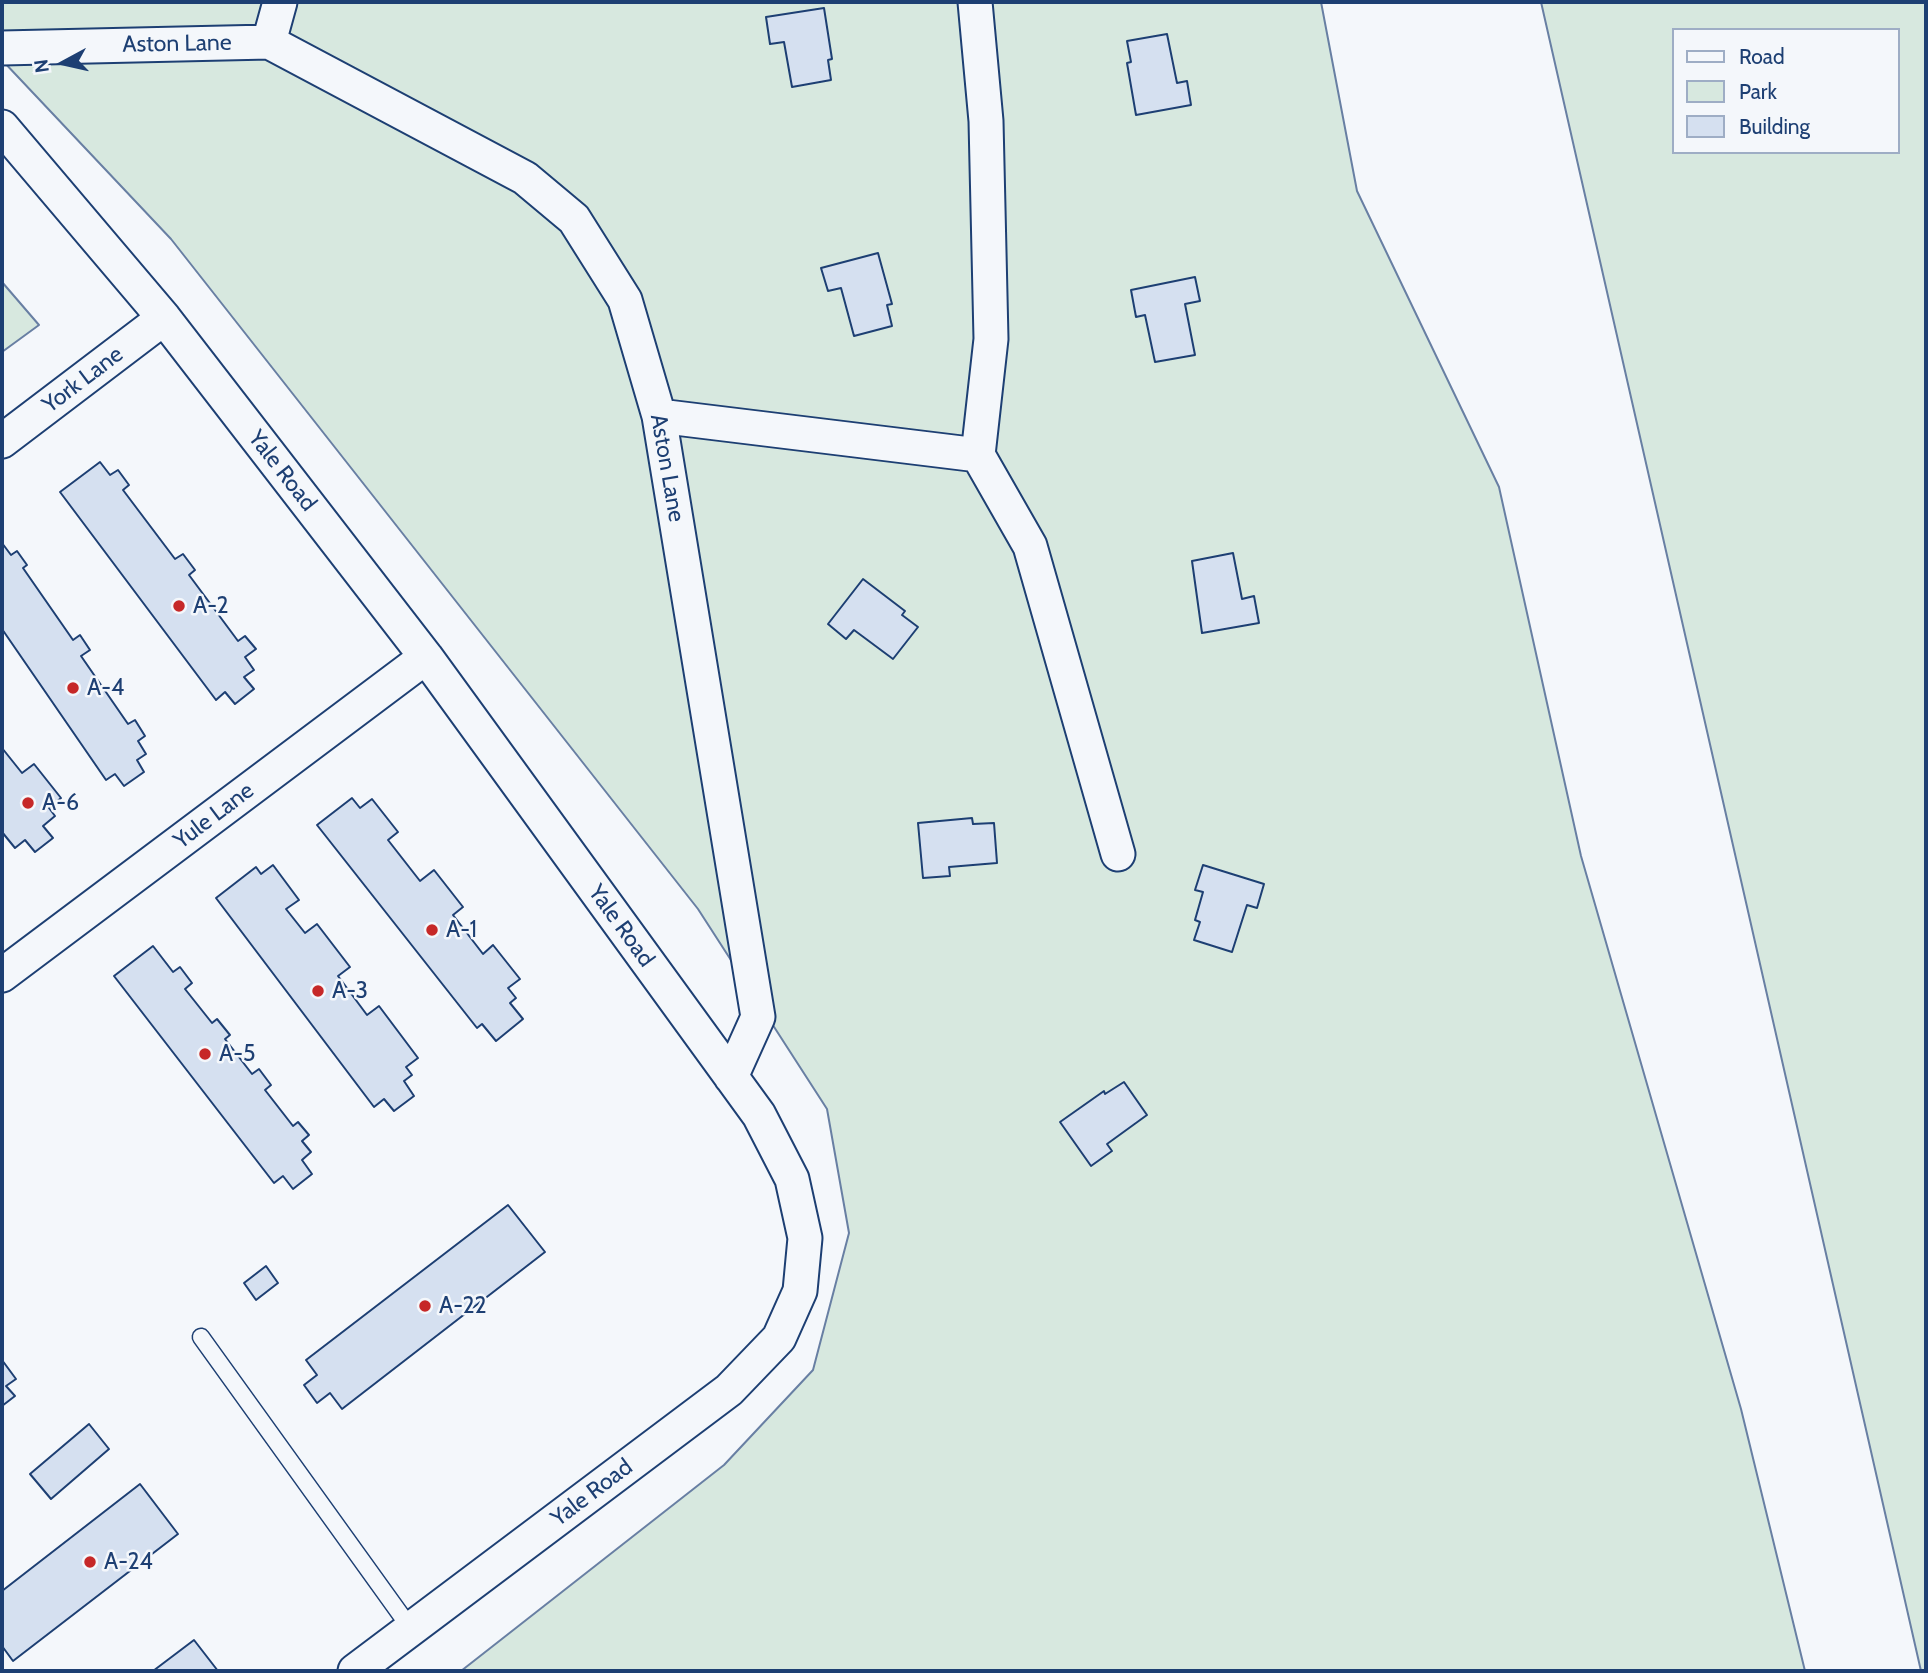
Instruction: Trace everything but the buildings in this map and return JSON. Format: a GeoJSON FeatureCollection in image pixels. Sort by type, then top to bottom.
{"type":"FeatureCollection","features":[{"type":"Feature","properties":{"kind":"street"},"geometry":{"type":"LineString","coordinates":[[269,42],[280,2]]}},
{"type":"Feature","properties":{"kind":"street"},"geometry":{"type":"LineString","coordinates":[[975,2],[986,121],[991,339],[978,455],[1030,546],[1118,854]]}},
{"type":"Feature","properties":{"kind":"street","name":"Aston Lane"},"geometry":{"type":"LineString","coordinates":[[2,48],[269,42],[525,178],[574,219],[625,300],[659,416],[758,1017],[731,1077]]}},
{"type":"Feature","properties":{"kind":"street","name":"Yale Road"},"geometry":{"type":"LineString","coordinates":[[2,127],[164,318],[426,657],[759,1115],[792,1179],[805,1238],[800,1291],[779,1338],[729,1390],[355,1671]]}},
{"type":"Feature","properties":{"kind":"street","name":"York Lane"},"geometry":{"type":"LineString","coordinates":[[2,442],[164,318]]}},
{"type":"Feature","properties":{"kind":"street"},"geometry":{"type":"LineString","coordinates":[[659,416],[978,455]]}},
{"type":"Feature","properties":{"kind":"street","name":"Yule Lane"},"geometry":{"type":"LineString","coordinates":[[2,975],[426,657]]}},
{"type":"Feature","properties":{"kind":"lane"},"geometry":{"type":"LineString","coordinates":[[201,1337],[411,1629]]}},
{"type":"Feature","properties":{"kind":"green space"},"geometry":{"type":"Polygon","coordinates":[[[2,2],[1321,2],[1357,191],[1499,487],[1581,856],[1741,1409],[1805,1671],[461,1671],[724,1465],[813,1370],[849,1233],[827,1109],[698,909],[171,239],[2,60],[2,2]]]}},
{"type":"Feature","properties":{"kind":"green space"},"geometry":{"type":"Polygon","coordinates":[[[1541,2],[1926,2],[1926,1671],[1921,1671],[1541,2]]]}},
{"type":"Feature","properties":{"kind":"green space"},"geometry":{"type":"Polygon","coordinates":[[[2,282],[39,325],[2,352],[2,282]]]}},
{"type":"Feature","properties":{"kind":"place","name":"A-2"},"geometry":{"type":"Point","coordinates":[179,606]}},
{"type":"Feature","properties":{"kind":"place","name":"A-4"},"geometry":{"type":"Point","coordinates":[73,688]}},
{"type":"Feature","properties":{"kind":"place","name":"A-6"},"geometry":{"type":"Point","coordinates":[28,803]}},
{"type":"Feature","properties":{"kind":"place","name":"A-1"},"geometry":{"type":"Point","coordinates":[432,930]}},
{"type":"Feature","properties":{"kind":"place","name":"A-3"},"geometry":{"type":"Point","coordinates":[318,991]}},
{"type":"Feature","properties":{"kind":"place","name":"A-5"},"geometry":{"type":"Point","coordinates":[205,1054]}},
{"type":"Feature","properties":{"kind":"place","name":"A-22"},"geometry":{"type":"Point","coordinates":[425,1306]}},
{"type":"Feature","properties":{"kind":"place","name":"A-24"},"geometry":{"type":"Point","coordinates":[90,1562]}}]}
